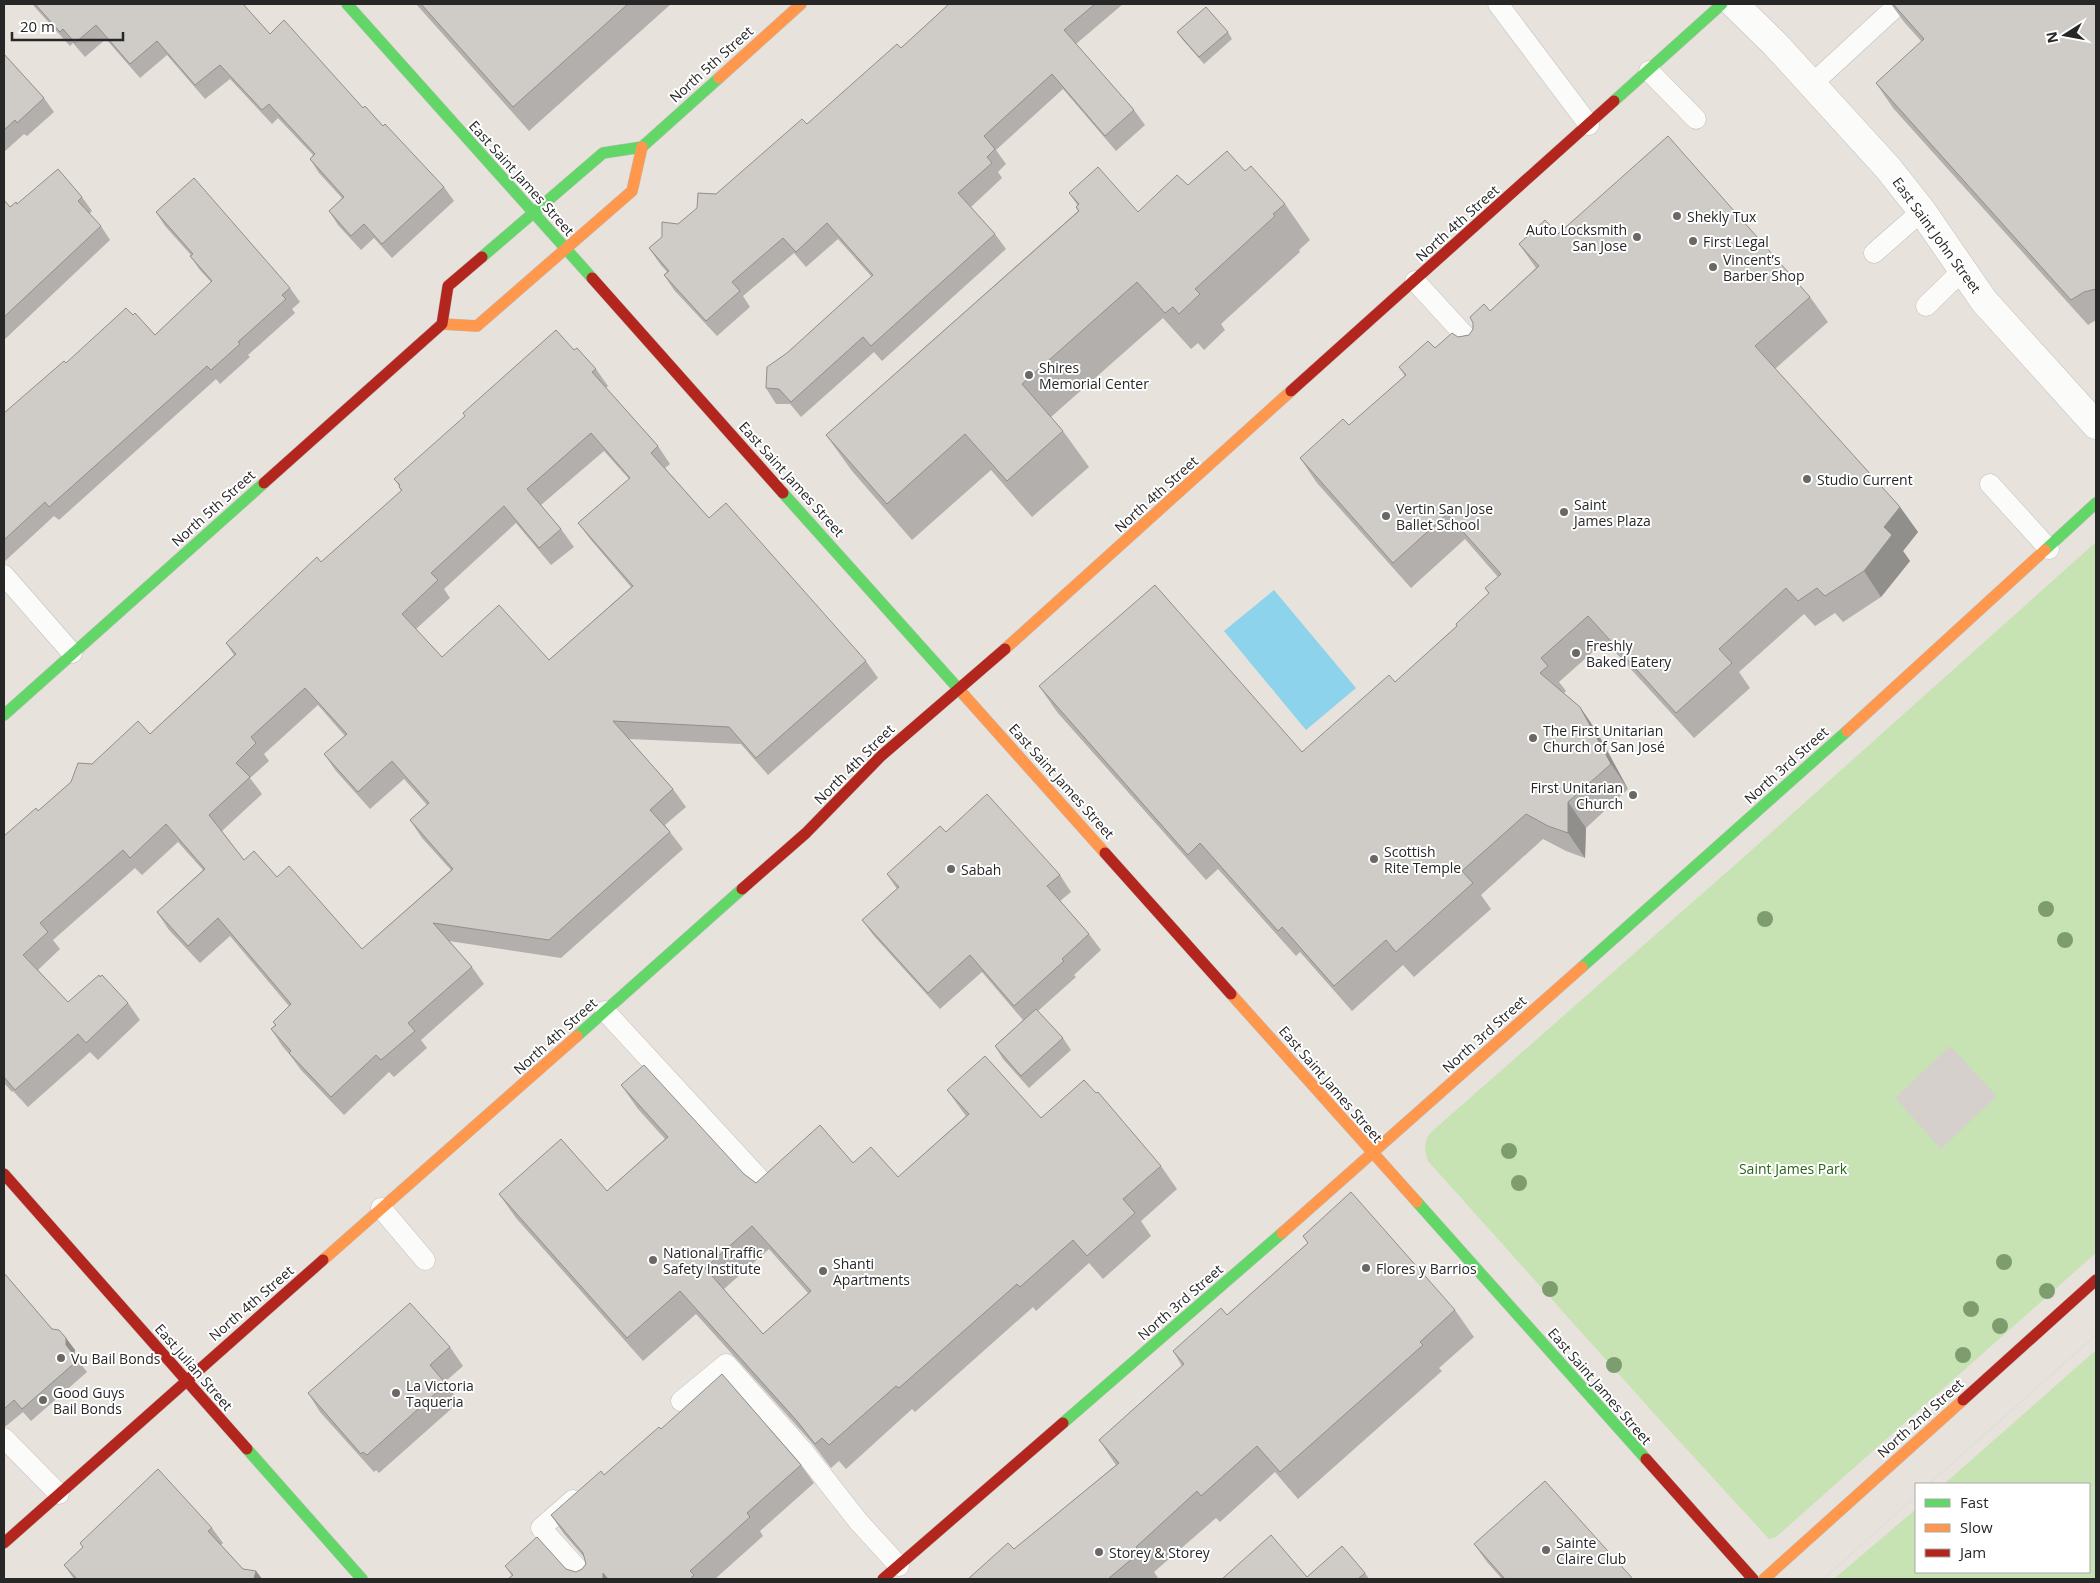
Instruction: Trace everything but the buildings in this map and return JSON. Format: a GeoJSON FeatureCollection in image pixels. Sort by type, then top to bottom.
{"type":"FeatureCollection","features":[{"type":"Feature","properties":{"kind":"main road","name":"East Saint James Street"},"geometry":{"type":"LineString","coordinates":[[347,4],[1753,1579]]}},
{"type":"Feature","properties":{"kind":"main road","name":"North 4th Street"},"geometry":{"type":"LineString","coordinates":[[4,1543],[806,833],[881,756],[959,689],[1722,4]]}},
{"type":"Feature","properties":{"kind":"main road","name":"North 5th Street"},"geometry":{"type":"LineString","coordinates":[[642,147],[791,7]]}},
{"type":"Feature","properties":{"kind":"main road"},"geometry":{"type":"LineString","coordinates":[[642,147],[632,191],[477,326],[442,324],[448,286],[602,153],[642,147]]}},
{"type":"Feature","properties":{"kind":"main road","name":"North 5th Street"},"geometry":{"type":"LineString","coordinates":[[4,714],[442,324]]}},
{"type":"Feature","properties":{"kind":"main road","name":"North 3rd Street"},"geometry":{"type":"LineString","coordinates":[[883,1579],[1372,1153],[2049,549],[2096,503]]}},
{"type":"Feature","properties":{"kind":"main road","name":"East Julian Street"},"geometry":{"type":"LineString","coordinates":[[4,1174],[362,1579]]}},
{"type":"Feature","properties":{"kind":"main road","name":"North 2nd Street"},"geometry":{"type":"LineString","coordinates":[[1764,1579],[2096,1280]]}},
{"type":"Feature","properties":{"kind":"street","name":"East Saint John Street"},"geometry":{"type":"LineString","coordinates":[[1734,4],[1775,44],[1888,168],[1922,211],[1984,301],[2096,424]]}},
{"type":"Feature","properties":{"kind":"lane"},"geometry":{"type":"LineString","coordinates":[[1498,4],[1589,124]]}},
{"type":"Feature","properties":{"kind":"lane"},"geometry":{"type":"LineString","coordinates":[[1811,85],[1899,4]]}},
{"type":"Feature","properties":{"kind":"lane"},"geometry":{"type":"LineString","coordinates":[[1649,71],[1696,119]]}},
{"type":"Feature","properties":{"kind":"lane"},"geometry":{"type":"LineString","coordinates":[[1874,253],[1922,211]]}},
{"type":"Feature","properties":{"kind":"lane"},"geometry":{"type":"LineString","coordinates":[[1926,306],[1963,270]]}},
{"type":"Feature","properties":{"kind":"lane"},"geometry":{"type":"LineString","coordinates":[[1415,281],[1479,351]]}},
{"type":"Feature","properties":{"kind":"lane"},"geometry":{"type":"LineString","coordinates":[[1990,484],[2049,549]]}},
{"type":"Feature","properties":{"kind":"lane"},"geometry":{"type":"LineString","coordinates":[[4,574],[72,653]]}},
{"type":"Feature","properties":{"kind":"lane"},"geometry":{"type":"LineString","coordinates":[[605,1011],[770,1189]]}},
{"type":"Feature","properties":{"kind":"lane"},"geometry":{"type":"LineString","coordinates":[[381,1208],[425,1260]]}},
{"type":"Feature","properties":{"kind":"lane"},"geometry":{"type":"LineString","coordinates":[[681,1401],[726,1364],[804,1452],[858,1520],[898,1566]]}},
{"type":"Feature","properties":{"kind":"lane"},"geometry":{"type":"LineString","coordinates":[[4,1438],[59,1494]]}},
{"type":"Feature","properties":{"kind":"lane"},"geometry":{"type":"LineString","coordinates":[[578,1495],[541,1528],[587,1579]]}},
{"type":"Feature","properties":{"kind":"green space","name":"Saint James Park"},"geometry":{"type":"Polygon","coordinates":[[[2096,542],[2096,1253],[1776,1537],[1769,1539],[1428,1161],[1425,1144],[1429,1134],[1745,856],[2096,542]]]}},
{"type":"Feature","properties":{"kind":"green space"},"geometry":{"type":"Polygon","coordinates":[[[2096,1350],[2096,1579],[1834,1579],[1915,1510],[1915,1573],[2090,1573],[2090,1483],[1945,1483],[2096,1350]]]}},
{"type":"Feature","properties":{"kind":"shaded area"},"geometry":{"type":"Polygon","coordinates":[[[1950,1046],[1997,1096],[1941,1149],[1895,1098],[1950,1046]]]}},
{"type":"Feature","properties":{"kind":"water"},"geometry":{"type":"Polygon","coordinates":[[[1274,590],[1356,688],[1306,730],[1224,631],[1274,590]]]}},
{"type":"Feature","properties":{"kind":"tram line"},"geometry":{"type":"LineString","coordinates":[[1930,1483],[2096,1335]]}},
{"type":"Feature","properties":{"kind":"tram line"},"geometry":{"type":"LineString","coordinates":[[1823,1579],[1915,1497]]}},
{"type":"Feature","properties":{"kind":"traffic: fast"},"geometry":{"type":"LineString","coordinates":[[347,4],[592,278]]}},
{"type":"Feature","properties":{"kind":"traffic: fast"},"geometry":{"type":"LineString","coordinates":[[1614,101],[1722,4]]}},
{"type":"Feature","properties":{"kind":"traffic: fast"},"geometry":{"type":"LineString","coordinates":[[482,257],[603,153],[642,147],[719,78]]}},
{"type":"Feature","properties":{"kind":"traffic: fast"},"geometry":{"type":"LineString","coordinates":[[4,715],[264,483]]}},
{"type":"Feature","properties":{"kind":"traffic: fast"},"geometry":{"type":"LineString","coordinates":[[783,493],[964,695]]}},
{"type":"Feature","properties":{"kind":"traffic: fast"},"geometry":{"type":"LineString","coordinates":[[2045,550],[2096,503]]}},
{"type":"Feature","properties":{"kind":"traffic: fast"},"geometry":{"type":"LineString","coordinates":[[1582,967],[1847,731]]}},
{"type":"Feature","properties":{"kind":"traffic: fast"},"geometry":{"type":"LineString","coordinates":[[577,1036],[742,889]]}},
{"type":"Feature","properties":{"kind":"traffic: fast"},"geometry":{"type":"LineString","coordinates":[[1417,1202],[1646,1459]]}},
{"type":"Feature","properties":{"kind":"traffic: fast"},"geometry":{"type":"LineString","coordinates":[[1063,1423],[1282,1233]]}},
{"type":"Feature","properties":{"kind":"traffic: fast"},"geometry":{"type":"LineString","coordinates":[[247,1449],[362,1579]]}},
{"type":"Feature","properties":{"kind":"traffic: slow"},"geometry":{"type":"LineString","coordinates":[[719,78],[801,4]]}},
{"type":"Feature","properties":{"kind":"traffic: slow"},"geometry":{"type":"LineString","coordinates":[[442,324],[477,326],[632,191],[642,147]]}},
{"type":"Feature","properties":{"kind":"traffic: slow"},"geometry":{"type":"LineString","coordinates":[[1005,649],[1291,391]]}},
{"type":"Feature","properties":{"kind":"traffic: slow"},"geometry":{"type":"LineString","coordinates":[[1847,731],[2045,550]]}},
{"type":"Feature","properties":{"kind":"traffic: slow"},"geometry":{"type":"LineString","coordinates":[[964,695],[1105,853]]}},
{"type":"Feature","properties":{"kind":"traffic: slow"},"geometry":{"type":"LineString","coordinates":[[1282,1233],[1582,967]]}},
{"type":"Feature","properties":{"kind":"traffic: slow"},"geometry":{"type":"LineString","coordinates":[[1231,994],[1417,1202]]}},
{"type":"Feature","properties":{"kind":"traffic: slow"},"geometry":{"type":"LineString","coordinates":[[323,1260],[577,1036]]}},
{"type":"Feature","properties":{"kind":"traffic: slow"},"geometry":{"type":"LineString","coordinates":[[1764,1579],[1963,1400]]}},
{"type":"Feature","properties":{"kind":"traffic: jam"},"geometry":{"type":"LineString","coordinates":[[1291,391],[1614,101]]}},
{"type":"Feature","properties":{"kind":"traffic: jam"},"geometry":{"type":"LineString","coordinates":[[264,483],[442,324],[448,286],[482,257]]}},
{"type":"Feature","properties":{"kind":"traffic: jam"},"geometry":{"type":"LineString","coordinates":[[592,278],[783,493]]}},
{"type":"Feature","properties":{"kind":"traffic: jam"},"geometry":{"type":"LineString","coordinates":[[742,889],[806,833],[881,756],[1005,649]]}},
{"type":"Feature","properties":{"kind":"traffic: jam"},"geometry":{"type":"LineString","coordinates":[[1105,853],[1231,994]]}},
{"type":"Feature","properties":{"kind":"traffic: jam"},"geometry":{"type":"LineString","coordinates":[[4,1174],[247,1449]]}},
{"type":"Feature","properties":{"kind":"traffic: jam"},"geometry":{"type":"LineString","coordinates":[[4,1543],[323,1260]]}},
{"type":"Feature","properties":{"kind":"traffic: jam"},"geometry":{"type":"LineString","coordinates":[[1963,1400],[2096,1280]]}},
{"type":"Feature","properties":{"kind":"traffic: jam"},"geometry":{"type":"LineString","coordinates":[[883,1579],[1063,1423]]}},
{"type":"Feature","properties":{"kind":"traffic: jam"},"geometry":{"type":"LineString","coordinates":[[1646,1459],[1753,1579]]}},
{"type":"Feature","properties":{"kind":"place","name":"Shekly Tux"},"geometry":{"type":"Point","coordinates":[1677,216]}},
{"type":"Feature","properties":{"kind":"place","name":"Auto Locksmith San Jose"},"geometry":{"type":"Point","coordinates":[1637,237]}},
{"type":"Feature","properties":{"kind":"place","name":"First Legal"},"geometry":{"type":"Point","coordinates":[1693,241]}},
{"type":"Feature","properties":{"kind":"place","name":"Vincent’s Barber Shop"},"geometry":{"type":"Point","coordinates":[1713,267]}},
{"type":"Feature","properties":{"kind":"place","name":"Shires Memorial Center"},"geometry":{"type":"Point","coordinates":[1029,375]}},
{"type":"Feature","properties":{"kind":"place","name":"Studio Current"},"geometry":{"type":"Point","coordinates":[1807,479]}},
{"type":"Feature","properties":{"kind":"place","name":"Saint James Plaza"},"geometry":{"type":"Point","coordinates":[1564,512]}},
{"type":"Feature","properties":{"kind":"place","name":"Vertin San Jose Ballet School"},"geometry":{"type":"Point","coordinates":[1386,516]}},
{"type":"Feature","properties":{"kind":"place","name":"Freshly Baked Eatery"},"geometry":{"type":"Point","coordinates":[1576,653]}},
{"type":"Feature","properties":{"kind":"place","name":"The First Unitarian Church of San José"},"geometry":{"type":"Point","coordinates":[1533,738]}},
{"type":"Feature","properties":{"kind":"place","name":"First Unitarian Church"},"geometry":{"type":"Point","coordinates":[1633,795]}},
{"type":"Feature","properties":{"kind":"place","name":"Scottish Rite Temple"},"geometry":{"type":"Point","coordinates":[1374,859]}},
{"type":"Feature","properties":{"kind":"place","name":"Sabah"},"geometry":{"type":"Point","coordinates":[951,869]}},
{"type":"Feature","properties":{"kind":"place","name":"National Traffic Safety Institute"},"geometry":{"type":"Point","coordinates":[653,1260]}},
{"type":"Feature","properties":{"kind":"place","name":"Flores y Barrios"},"geometry":{"type":"Point","coordinates":[1366,1268]}},
{"type":"Feature","properties":{"kind":"place","name":"Shanti Apartments"},"geometry":{"type":"Point","coordinates":[823,1271]}},
{"type":"Feature","properties":{"kind":"place","name":"Vu Bail Bonds"},"geometry":{"type":"Point","coordinates":[61,1358]}},
{"type":"Feature","properties":{"kind":"place","name":"La Victoria Taqueria"},"geometry":{"type":"Point","coordinates":[396,1393]}},
{"type":"Feature","properties":{"kind":"place","name":"Good Guys Bail Bonds"},"geometry":{"type":"Point","coordinates":[43,1400]}},
{"type":"Feature","properties":{"kind":"place","name":"Sainte Claire Club"},"geometry":{"type":"Point","coordinates":[1546,1550]}},
{"type":"Feature","properties":{"kind":"place","name":"Storey & Storey"},"geometry":{"type":"Point","coordinates":[1099,1552]}}]}
